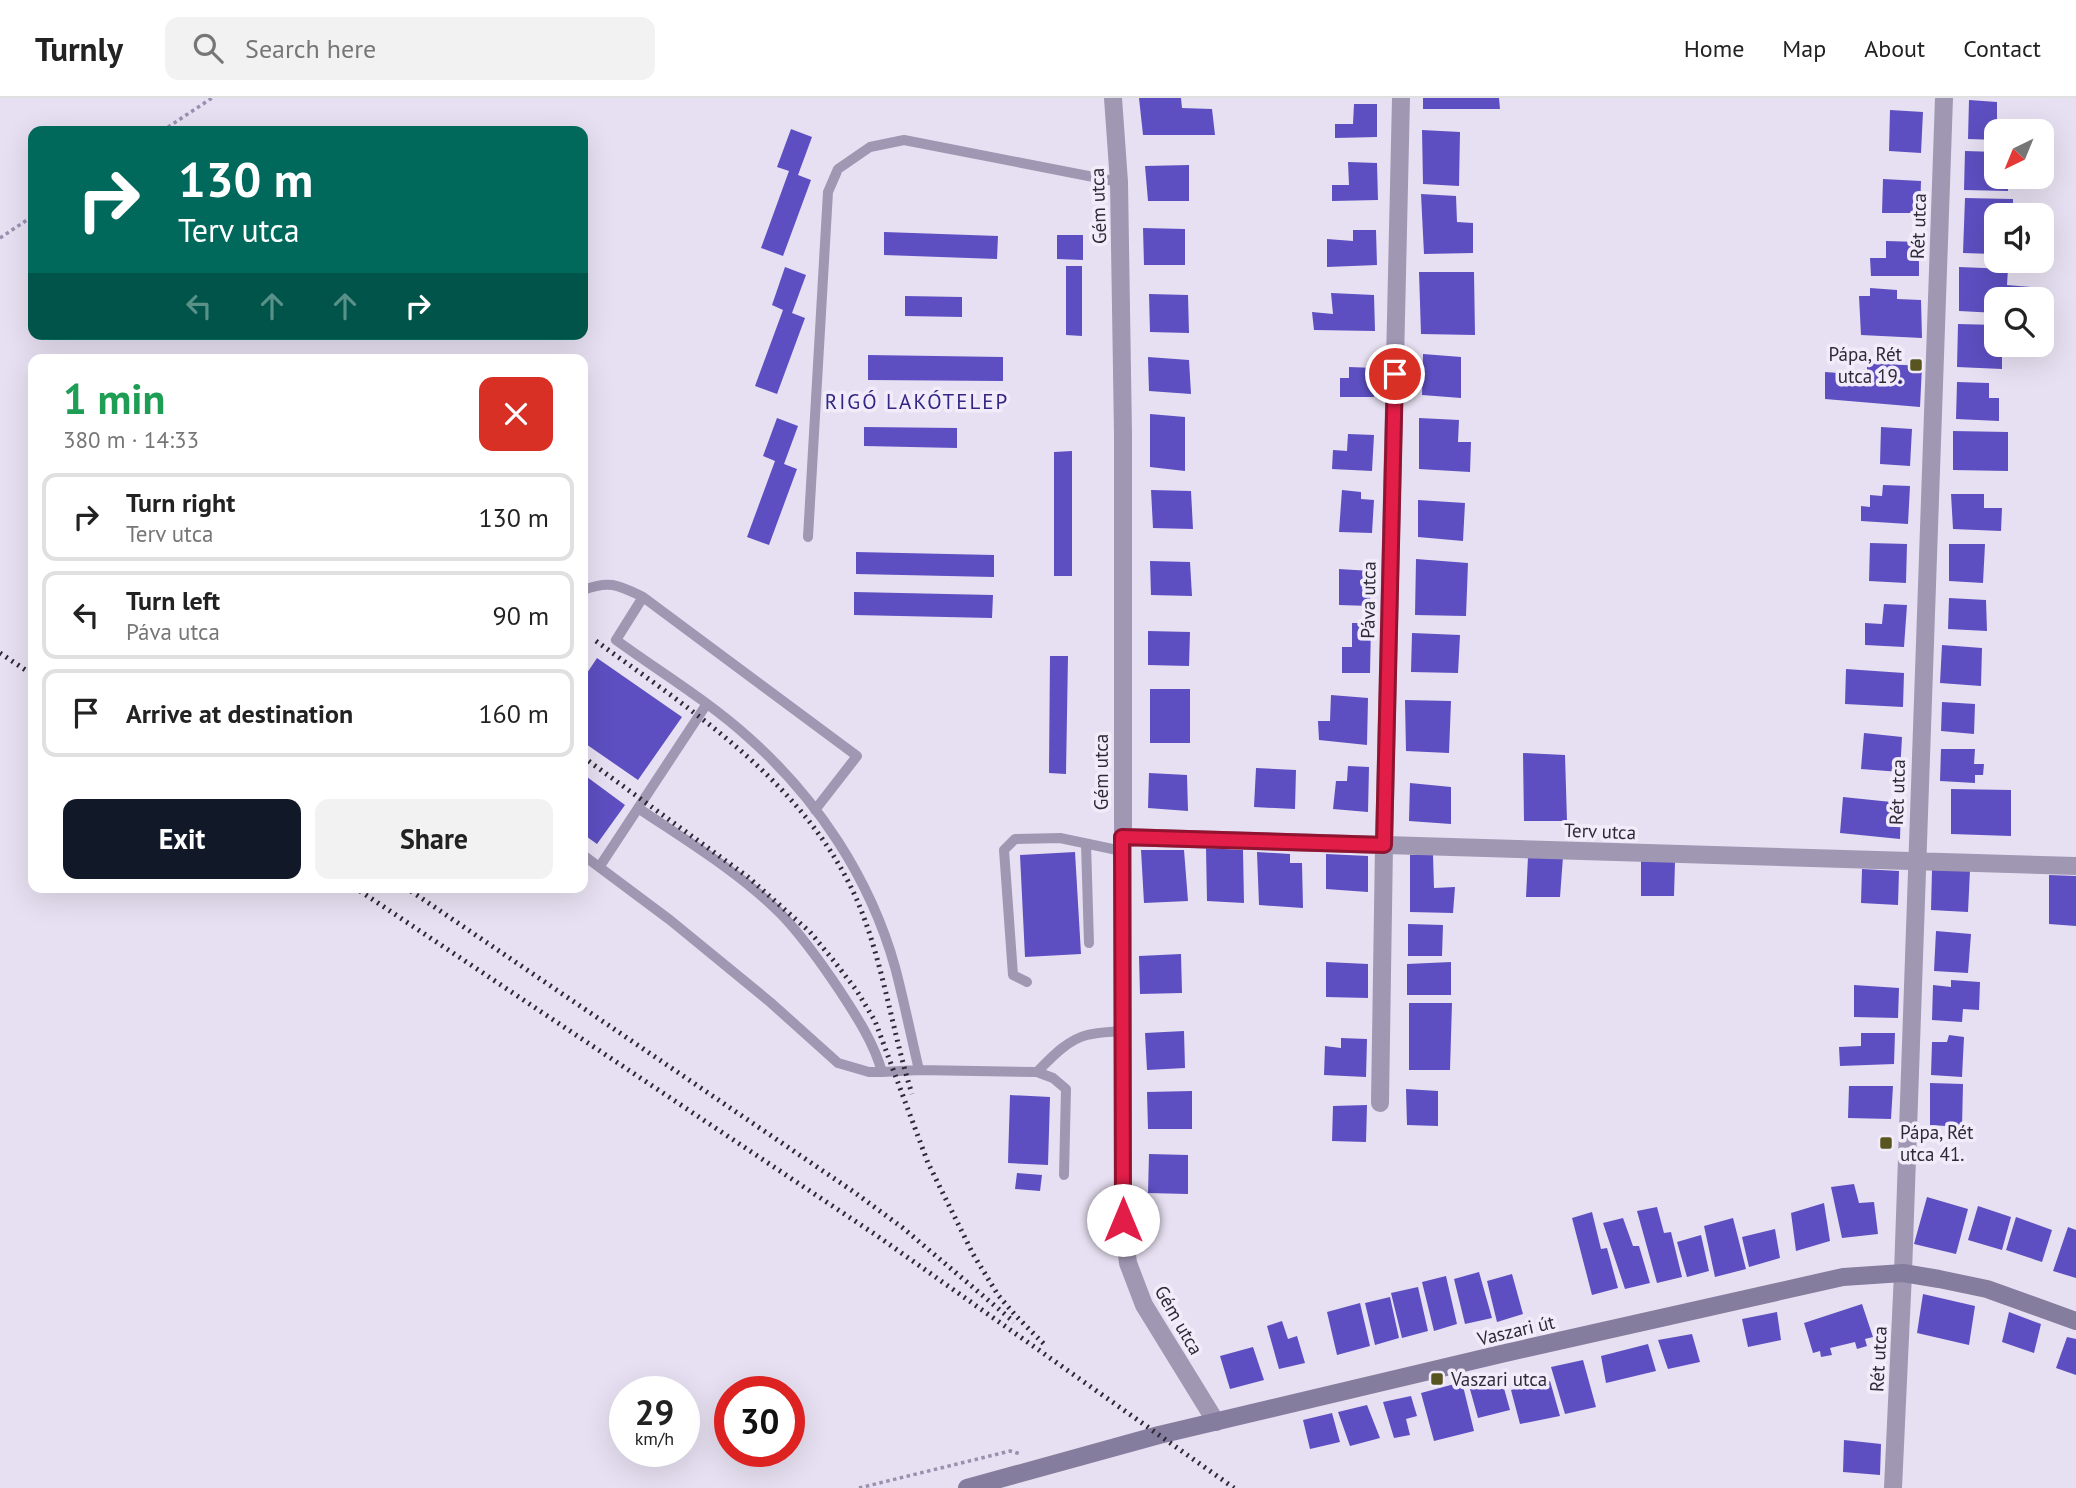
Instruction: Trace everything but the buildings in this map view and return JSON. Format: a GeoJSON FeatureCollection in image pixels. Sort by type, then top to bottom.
{"type":"FeatureCollection","features":[{"type":"Feature","properties":{"kind":"main road","name":"Vaszari út"},"geometry":{"type":"LineString","coordinates":[[967,1488],[1159,1435],[1843,1277],[1903,1273],[1950,1281],[1987,1289],[2076,1321]]}},
{"type":"Feature","properties":{"kind":"street","name":"Gém utca"},"geometry":{"type":"LineString","coordinates":[[1113,98],[1119,182],[1123,434],[1123,1220],[1128,1263],[1144,1305],[1216,1422]]}},
{"type":"Feature","properties":{"kind":"street","name":"Páva utca"},"geometry":{"type":"LineString","coordinates":[[1380,1103],[1401,98]]}},
{"type":"Feature","properties":{"kind":"street","name":"Rét utca"},"geometry":{"type":"LineString","coordinates":[[1893,1488],[1903,1273],[1944,98]]}},
{"type":"Feature","properties":{"kind":"street","name":"Terv utca"},"geometry":{"type":"LineString","coordinates":[[1122,844],[1384,845],[2076,866]]}},
{"type":"Feature","properties":{"kind":"lane"},"geometry":{"type":"LineString","coordinates":[[808,537],[828,192],[838,169],[870,147],[904,140],[1119,182]]}},
{"type":"Feature","properties":{"kind":"lane"},"geometry":{"type":"LineString","coordinates":[[588,588],[618,584],[643,597],[857,756],[815,810]]}},
{"type":"Feature","properties":{"kind":"lane"},"geometry":{"type":"LineString","coordinates":[[643,597],[616,640],[755,743],[795,784],[847,854],[871,901],[895,965],[919,1070]]}},
{"type":"Feature","properties":{"kind":"lane"},"geometry":{"type":"LineString","coordinates":[[600,866],[706,705]]}},
{"type":"Feature","properties":{"kind":"lane"},"geometry":{"type":"LineString","coordinates":[[638,808],[722,864],[781,914],[813,950],[855,1013],[877,1055],[882,1072]]}},
{"type":"Feature","properties":{"kind":"lane"},"geometry":{"type":"LineString","coordinates":[[1027,982],[1013,975],[1004,850],[1015,839],[1060,838],[1086,844],[1122,844]]}},
{"type":"Feature","properties":{"kind":"lane"},"geometry":{"type":"LineString","coordinates":[[1086,844],[1089,943]]}},
{"type":"Feature","properties":{"kind":"lane"},"geometry":{"type":"LineString","coordinates":[[588,858],[770,1002],[838,1063],[869,1072],[1037,1072],[1053,1078],[1066,1089],[1064,1175]]}},
{"type":"Feature","properties":{"kind":"lane"},"geometry":{"type":"LineString","coordinates":[[1037,1072],[1055,1053],[1087,1035],[1121,1031]]}},
{"type":"Feature","properties":{"kind":"path"},"geometry":{"type":"LineString","coordinates":[[170,126],[212,98]]}},
{"type":"Feature","properties":{"kind":"path"},"geometry":{"type":"LineString","coordinates":[[0,238],[28,219]]}},
{"type":"Feature","properties":{"kind":"path"},"geometry":{"type":"LineString","coordinates":[[859,1488],[1010,1451],[1022,1454]]}},
{"type":"Feature","properties":{"kind":"railway"},"geometry":{"type":"LineString","coordinates":[[596,641],[709,724],[778,786],[809,821],[835,859],[866,923],[912,1094]]}},
{"type":"Feature","properties":{"kind":"railway"},"geometry":{"type":"LineString","coordinates":[[0,653],[28,672]]}},
{"type":"Feature","properties":{"kind":"railway"},"geometry":{"type":"LineString","coordinates":[[588,761],[748,877],[810,932],[834,961],[875,1021],[928,1163],[973,1254],[998,1295],[1046,1346]]}},
{"type":"Feature","properties":{"kind":"railway"},"geometry":{"type":"LineString","coordinates":[[363,893],[876,1235],[1234,1488]]}},
{"type":"Feature","properties":{"kind":"railway"},"geometry":{"type":"LineString","coordinates":[[414,893],[854,1192],[903,1228],[1014,1322]]}},
{"type":"Feature","properties":{"kind":"place","name":"Pápa, Rét utca 19."},"geometry":{"type":"Point","coordinates":[1916,365]}},
{"type":"Feature","properties":{"kind":"place","name":"Pápa, Rét utca 41."},"geometry":{"type":"Point","coordinates":[1886,1143]}},
{"type":"Feature","properties":{"kind":"place","name":"Vaszari utca"},"geometry":{"type":"Point","coordinates":[1437,1379]}},
{"type":"Feature","properties":{"kind":"district","name":"RIGÓ LAKÓTELEP"},"geometry":{"type":"Point","coordinates":[917,401]}},
{"type":"Feature","properties":{"kind":"route"},"geometry":{"type":"LineString","coordinates":[[1123,1220],[1122,837],[1384,845],[1395,374]]}}]}
